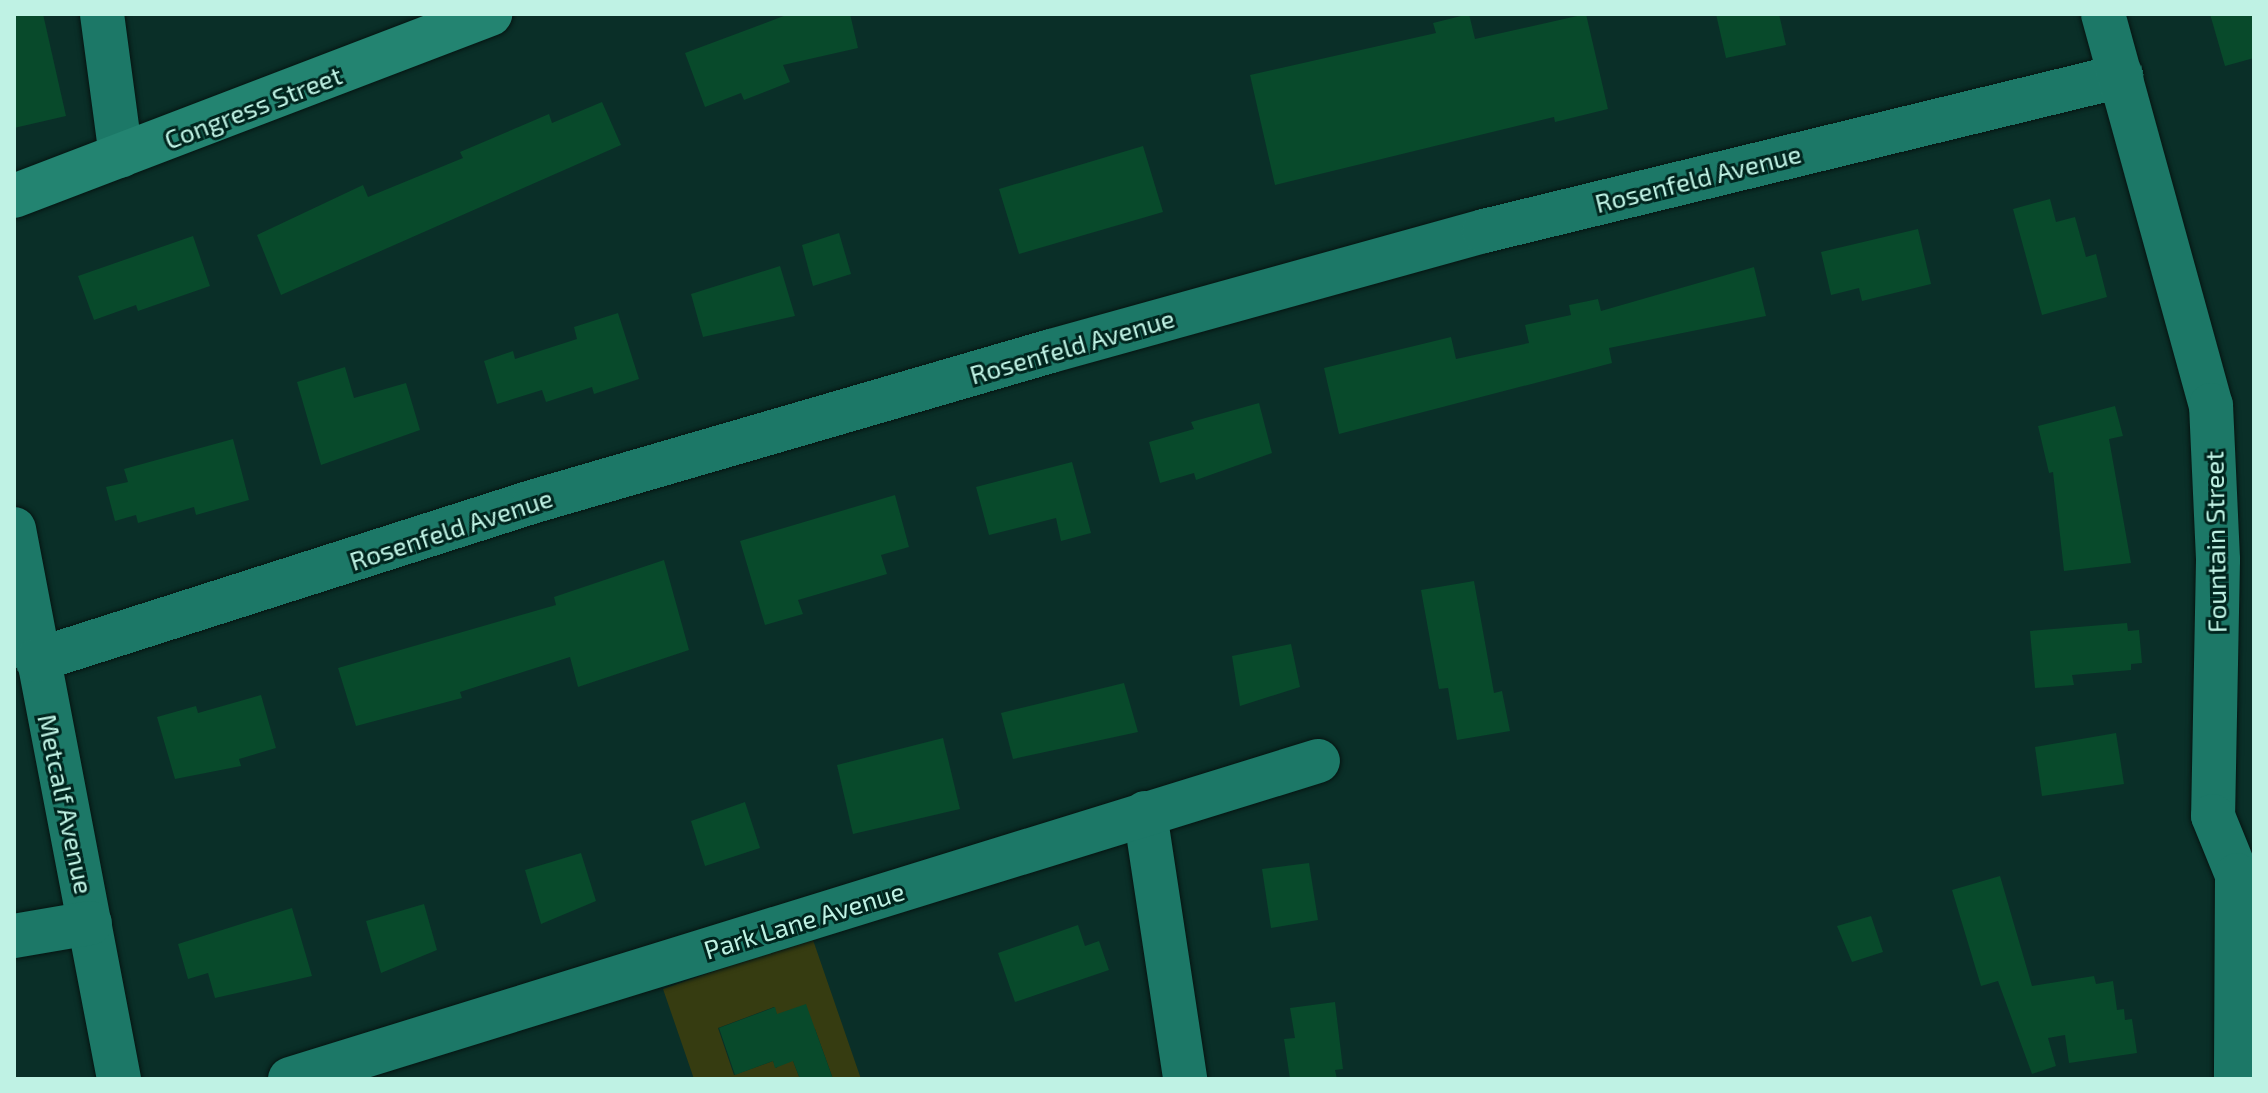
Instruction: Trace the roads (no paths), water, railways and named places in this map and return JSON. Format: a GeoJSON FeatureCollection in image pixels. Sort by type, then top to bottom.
{"type":"FeatureCollection","features":[{"type":"Feature","properties":{"kind":"main road","name":"Congress Street"},"geometry":{"type":"LineString","coordinates":[[14,196],[490,14]]}},
{"type":"Feature","properties":{"kind":"street"},"geometry":{"type":"LineString","coordinates":[[102,14],[121,156]]}},
{"type":"Feature","properties":{"kind":"street","name":"Fountain Street"},"geometry":{"type":"LineString","coordinates":[[2103,14],[2211,405],[2218,547],[2213,816],[2237,875],[2244,1007],[2236,1079]]}},
{"type":"Feature","properties":{"kind":"street","name":"Rosenfeld Avenue"},"geometry":{"type":"LineString","coordinates":[[37,660],[535,501],[1051,351],[1484,231],[2121,76]]}},
{"type":"Feature","properties":{"kind":"street","name":"Metcalf Avenue"},"geometry":{"type":"LineString","coordinates":[[14,529],[119,1079]]}},
{"type":"Feature","properties":{"kind":"street","name":"Park Lane Avenue"},"geometry":{"type":"LineString","coordinates":[[290,1079],[1318,761]]}},
{"type":"Feature","properties":{"kind":"street"},"geometry":{"type":"LineString","coordinates":[[1145,813],[1185,1079]]}},
{"type":"Feature","properties":{"kind":"street"},"geometry":{"type":"LineString","coordinates":[[14,936],[90,923]]}}]}
